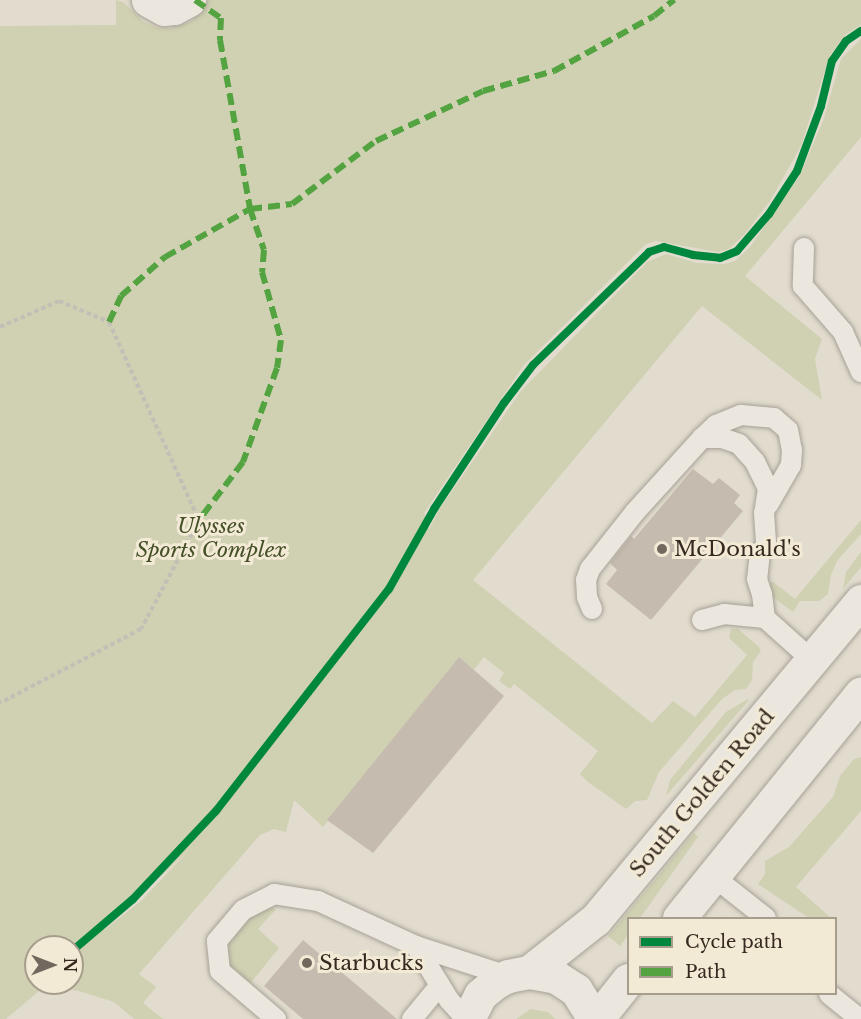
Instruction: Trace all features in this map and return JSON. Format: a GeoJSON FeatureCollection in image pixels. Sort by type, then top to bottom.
{"type":"FeatureCollection","features":[{"type":"Feature","properties":{"kind":"main road"},"geometry":{"type":"LineString","coordinates":[[148,0],[164,9],[174,8],[189,0]]}},
{"type":"Feature","properties":{"kind":"main road","name":"South Golden Road"},"geometry":{"type":"LineString","coordinates":[[467,1019],[480,995],[496,982],[519,974],[596,919],[861,601]]}},
{"type":"Feature","properties":{"kind":"main road"},"geometry":{"type":"LineString","coordinates":[[680,917],[860,696]]}},
{"type":"Feature","properties":{"kind":"main road"},"geometry":{"type":"LineString","coordinates":[[519,974],[556,977],[576,990],[596,1019],[627,981]]}},
{"type":"Feature","properties":{"kind":"lane"},"geometry":{"type":"LineString","coordinates":[[804,248],[803,286],[843,332],[861,372]]}},
{"type":"Feature","properties":{"kind":"lane"},"geometry":{"type":"LineString","coordinates":[[592,609],[587,588],[590,569],[635,512],[702,438],[716,425],[741,415],[774,418],[788,429],[792,450],[790,465],[764,513]]}},
{"type":"Feature","properties":{"kind":"lane"},"geometry":{"type":"LineString","coordinates":[[702,438],[722,438],[739,444],[755,462],[768,489],[764,513],[763,548],[757,579],[762,594],[765,618]]}},
{"type":"Feature","properties":{"kind":"lane"},"geometry":{"type":"LineString","coordinates":[[702,620],[724,614],[765,618],[813,661]]}},
{"type":"Feature","properties":{"kind":"lane"},"geometry":{"type":"LineString","coordinates":[[714,877],[765,917]]}},
{"type":"Feature","properties":{"kind":"lane"},"geometry":{"type":"LineString","coordinates":[[276,1019],[220,971],[217,941],[243,910],[273,894],[318,901],[416,946],[519,974]]}},
{"type":"Feature","properties":{"kind":"lane"},"geometry":{"type":"LineString","coordinates":[[416,946],[440,985],[467,1019]]}},
{"type":"Feature","properties":{"kind":"lane"},"geometry":{"type":"LineString","coordinates":[[412,1019],[440,985]]}},
{"type":"Feature","properties":{"kind":"lane"},"geometry":{"type":"LineString","coordinates":[[831,995],[860,1019]]}},
{"type":"Feature","properties":{"kind":"path"},"geometry":{"type":"LineString","coordinates":[[0,327],[59,301],[109,322],[199,520],[141,629],[0,703]]}},
{"type":"Feature","properties":{"kind":"green space","name":"Ulysses Sports Complex"},"geometry":{"type":"Polygon","coordinates":[[[116,0],[123,2],[144,22],[156,27],[170,28],[192,21],[209,0],[861,0],[861,25],[845,35],[830,55],[801,146],[770,201],[744,235],[729,249],[718,252],[656,241],[646,244],[524,365],[424,513],[429,529],[439,510],[521,391],[647,262],[666,254],[697,263],[725,264],[735,261],[750,247],[799,177],[823,121],[841,59],[861,39],[861,137],[745,276],[822,339],[815,359],[822,400],[702,306],[473,580],[652,723],[673,701],[695,717],[747,655],[729,638],[731,629],[738,629],[759,647],[761,651],[753,662],[752,680],[746,689],[735,690],[722,699],[659,772],[647,800],[635,801],[626,809],[588,782],[580,774],[598,751],[514,684],[510,689],[499,681],[504,673],[484,657],[474,670],[459,657],[323,827],[294,800],[286,832],[274,829],[260,835],[139,974],[156,987],[143,1003],[163,1019],[134,1019],[114,1002],[84,993],[84,935],[24,935],[24,995],[34,995],[6,1019],[0,1019],[0,26],[116,25],[116,0]],[[190,849],[104,930],[141,901],[190,849]]]}},
{"type":"Feature","properties":{"kind":"green space"},"geometry":{"type":"Polygon","coordinates":[[[861,520],[861,534],[837,561],[831,575],[828,594],[819,601],[800,601],[793,612],[769,594],[766,590],[772,581],[795,599],[861,520]]]}},
{"type":"Feature","properties":{"kind":"green space"},"geometry":{"type":"Polygon","coordinates":[[[861,552],[861,567],[843,589],[846,572],[861,552]]]}},
{"type":"Feature","properties":{"kind":"green space"},"geometry":{"type":"Polygon","coordinates":[[[748,699],[666,796],[670,780],[726,712],[748,699]]]}},
{"type":"Feature","properties":{"kind":"green space"},"geometry":{"type":"Polygon","coordinates":[[[861,757],[861,811],[796,887],[830,917],[808,917],[758,884],[765,874],[765,861],[789,847],[833,797],[840,776],[854,759],[861,757]]]}},
{"type":"Feature","properties":{"kind":"green space"},"geometry":{"type":"Polygon","coordinates":[[[694,833],[698,837],[641,917],[627,917],[627,936],[620,946],[608,936],[694,833]]]}},
{"type":"Feature","properties":{"kind":"green space"},"geometry":{"type":"Polygon","coordinates":[[[270,906],[276,909],[258,929],[279,948],[249,985],[228,967],[224,960],[228,940],[248,915],[270,906]]]}},
{"type":"Feature","properties":{"kind":"green space"},"geometry":{"type":"Polygon","coordinates":[[[531,1009],[548,1012],[555,1019],[516,1019],[531,1009]]]}},
{"type":"Feature","properties":{"kind":"building","name":"McDonald's"},"geometry":{"type":"Polygon","coordinates":[[[693,469],[713,484],[719,478],[740,495],[734,503],[743,511],[651,620],[606,584],[617,570],[610,563],[631,536],[634,539],[693,469]]]}},
{"type":"Feature","properties":{"kind":"building"},"geometry":{"type":"Polygon","coordinates":[[[459,657],[504,696],[373,853],[327,820],[459,657]]]}},
{"type":"Feature","properties":{"kind":"building","name":"Starbucks"},"geometry":{"type":"Polygon","coordinates":[[[303,940],[397,1019],[303,1019],[264,986],[303,940]]]}},
{"type":"Feature","properties":{"kind":"marked path"},"geometry":{"type":"LineString","coordinates":[[195,0],[221,18],[220,40],[250,209],[264,250],[262,272],[281,340],[277,368],[243,462],[199,520]]}},
{"type":"Feature","properties":{"kind":"marked path"},"geometry":{"type":"LineString","coordinates":[[109,322],[121,296],[165,257],[250,209],[292,204],[376,141],[483,91],[554,71],[654,16],[674,0]]}},
{"type":"Feature","properties":{"kind":"cycle path"},"geometry":{"type":"LineString","coordinates":[[84,941],[133,899],[216,811],[389,589],[434,509],[504,403],[533,365],[649,252],[664,247],[693,255],[720,258],[737,251],[769,214],[797,171],[821,106],[832,61],[846,41],[861,31]]}},
{"type":"Feature","properties":{"kind":"place","name":"McDonald's"},"geometry":{"type":"Point","coordinates":[662,549]}},
{"type":"Feature","properties":{"kind":"place","name":"Starbucks"},"geometry":{"type":"Point","coordinates":[307,963]}}]}
